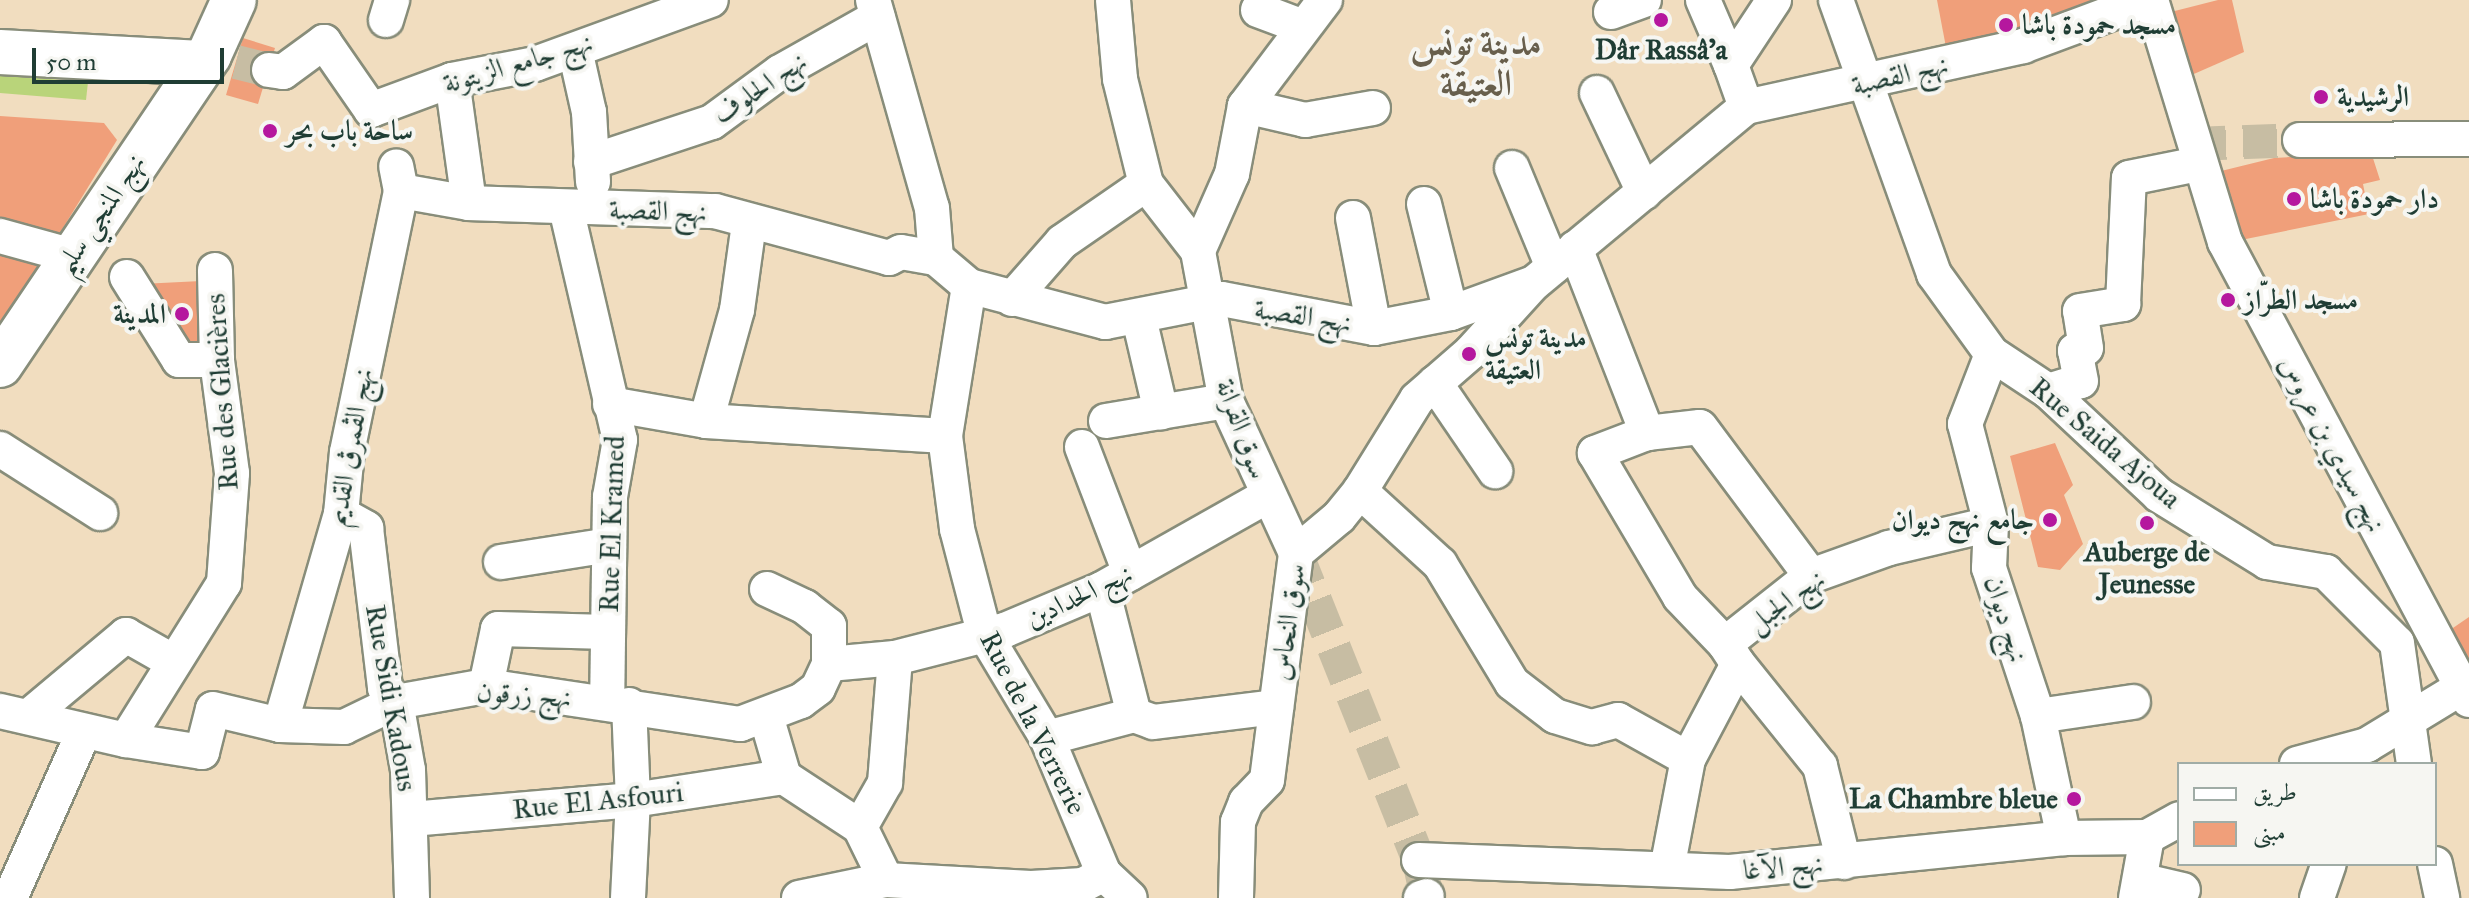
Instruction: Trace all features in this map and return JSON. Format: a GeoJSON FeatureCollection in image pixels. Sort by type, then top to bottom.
{"type":"FeatureCollection","features":[{"type":"Feature","properties":{"kind":"main road","name":"نهج المنجي سليم"},"geometry":{"type":"LineString","coordinates":[[0,365],[73,256],[215,60],[234,0]]}},
{"type":"Feature","properties":{"kind":"main road"},"geometry":{"type":"LineString","coordinates":[[0,52],[215,60]]}},
{"type":"Feature","properties":{"kind":"street","name":"نهج جامع الزيتونة"},"geometry":{"type":"LineString","coordinates":[[269,70],[283,72],[326,42],[371,110],[452,80],[535,64],[711,0]]}},
{"type":"Feature","properties":{"kind":"street"},"geometry":{"type":"LineString","coordinates":[[1113,0],[1120,79],[1146,184],[1198,251],[1232,174],[1245,106],[1325,0]]}},
{"type":"Feature","properties":{"kind":"street"},"geometry":{"type":"LineString","coordinates":[[1611,12],[1644,0]]}},
{"type":"Feature","properties":{"kind":"street"},"geometry":{"type":"LineString","coordinates":[[1703,0],[1746,107]]}},
{"type":"Feature","properties":{"kind":"street"},"geometry":{"type":"LineString","coordinates":[[1731,65],[1774,0]]}},
{"type":"Feature","properties":{"kind":"street","name":"Rue Saida Ajoua"},"geometry":{"type":"LineString","coordinates":[[1836,0],[1934,274],[1992,354],[2048,391],[2159,495],[2267,562],[2326,572],[2397,643],[2405,719],[2414,762]]}},
{"type":"Feature","properties":{"kind":"street","name":"نهج القصبة"},"geometry":{"type":"LineString","coordinates":[[399,178],[469,203],[715,211],[749,223],[889,258],[901,252],[936,258],[969,286],[1105,322],[1139,318],[1222,299],[1374,328],[1451,313],[1554,266],[1746,107],[1868,83],[2023,46],[2149,0]]}},
{"type":"Feature","properties":{"kind":"street","name":"نهج سيدي بن عروس"},"geometry":{"type":"LineString","coordinates":[[2149,0],[2225,242],[2466,689]]}},
{"type":"Feature","properties":{"kind":"street"},"geometry":{"type":"LineString","coordinates":[[875,8],[932,208],[936,258]]}},
{"type":"Feature","properties":{"kind":"street","name":"نهج الحلوف"},"geometry":{"type":"LineString","coordinates":[[591,162],[712,122],[875,8]]}},
{"type":"Feature","properties":{"kind":"street"},"geometry":{"type":"LineString","coordinates":[[1258,10],[1303,27]]}},
{"type":"Feature","properties":{"kind":"street","name":"Rue El Kramed"},"geometry":{"type":"LineString","coordinates":[[575,50],[589,112],[591,162],[581,209],[610,404],[620,440],[610,497],[608,632],[633,800],[628,898]]}},
{"type":"Feature","properties":{"kind":"street"},"geometry":{"type":"LineString","coordinates":[[452,80],[469,203]]}},
{"type":"Feature","properties":{"kind":"street"},"geometry":{"type":"LineString","coordinates":[[1597,93],[1644,192]]}},
{"type":"Feature","properties":{"kind":"street"},"geometry":{"type":"LineString","coordinates":[[1245,106],[1305,120],[1373,108]]}},
{"type":"Feature","properties":{"kind":"street"},"geometry":{"type":"LineString","coordinates":[[2300,140],[2469,139]]}},
{"type":"Feature","properties":{"kind":"street"},"geometry":{"type":"LineString","coordinates":[[2048,391],[2081,381],[2075,351],[2086,348],[2080,311],[2123,304],[2129,178],[2198,164]]}},
{"type":"Feature","properties":{"kind":"street"},"geometry":{"type":"LineString","coordinates":[[1512,168],[1554,266],[1647,433]]}},
{"type":"Feature","properties":{"kind":"street","name":"نهج الڨمرڨ القديم"},"geometry":{"type":"LineString","coordinates":[[280,725],[341,514],[347,452],[399,178]]}},
{"type":"Feature","properties":{"kind":"street"},"geometry":{"type":"LineString","coordinates":[[1012,299],[1062,242],[1146,184]]}},
{"type":"Feature","properties":{"kind":"street"},"geometry":{"type":"LineString","coordinates":[[1424,204],[1451,313]]}},
{"type":"Feature","properties":{"kind":"street"},"geometry":{"type":"LineString","coordinates":[[1353,218],[1374,328]]}},
{"type":"Feature","properties":{"kind":"street"},"geometry":{"type":"LineString","coordinates":[[706,421],[737,310],[749,223]]}},
{"type":"Feature","properties":{"kind":"street"},"geometry":{"type":"LineString","coordinates":[[0,236],[73,256]]}},
{"type":"Feature","properties":{"kind":"street","name":"سوق القرانة"},"geometry":{"type":"LineString","coordinates":[[1198,251],[1205,303],[1226,401],[1267,496],[1296,553]]}},
{"type":"Feature","properties":{"kind":"street","name":"سوق النحاس"},"geometry":{"type":"LineString","coordinates":[[1236,898],[1238,822],[1246,802],[1267,780],[1296,553],[1339,517],[1360,491],[1417,399],[1554,266]]}},
{"type":"Feature","properties":{"kind":"street","name":"Rue des Glacières"},"geometry":{"type":"LineString","coordinates":[[126,740],[172,661],[224,583],[232,473],[217,360],[215,270]]}},
{"type":"Feature","properties":{"kind":"street"},"geometry":{"type":"LineString","coordinates":[[127,277],[179,360],[217,360]]}},
{"type":"Feature","properties":{"kind":"street","name":"Rue de la Verrerie"},"geometry":{"type":"LineString","coordinates":[[969,286],[945,436],[957,529],[984,633],[1047,738],[1104,874]]}},
{"type":"Feature","properties":{"kind":"street"},"geometry":{"type":"LineString","coordinates":[[1139,318],[1161,412]]}},
{"type":"Feature","properties":{"kind":"street","name":"نهج ديوان"},"geometry":{"type":"LineString","coordinates":[[1992,354],[1965,424],[1991,524],[1989,568],[2038,716],[2064,838]]}},
{"type":"Feature","properties":{"kind":"street"},"geometry":{"type":"LineString","coordinates":[[1435,383],[1495,471]]}},
{"type":"Feature","properties":{"kind":"street"},"geometry":{"type":"LineString","coordinates":[[1106,421],[1226,401]]}},
{"type":"Feature","properties":{"kind":"street"},"geometry":{"type":"LineString","coordinates":[[610,404],[706,421],[945,436]]}},
{"type":"Feature","properties":{"kind":"street"},"geometry":{"type":"LineString","coordinates":[[1811,576],[1700,427],[1647,433],[1595,453],[1680,597],[1732,654],[1820,766],[1844,862]]}},
{"type":"Feature","properties":{"kind":"street"},"geometry":{"type":"LineString","coordinates":[[1082,447],[1116,581],[1134,715]]}},
{"type":"Feature","properties":{"kind":"street"},"geometry":{"type":"LineString","coordinates":[[0,449],[100,513]]}},
{"type":"Feature","properties":{"kind":"street"},"geometry":{"type":"LineString","coordinates":[[1360,491],[1440,564],[1512,683],[1555,716],[1592,727],[1618,720],[1688,759]]}},
{"type":"Feature","properties":{"kind":"street","name":"نهج الحدادين"},"geometry":{"type":"LineString","coordinates":[[829,664],[895,658],[984,633],[1116,581],[1267,496]]}},
{"type":"Feature","properties":{"kind":"street","name":"Rue Sidi Kadous"},"geometry":{"type":"LineString","coordinates":[[341,514],[366,528],[385,688],[396,702],[411,819],[412,898]]}},
{"type":"Feature","properties":{"kind":"street","name":"نهج الجبل"},"geometry":{"type":"LineString","coordinates":[[1667,869],[1688,759],[1732,654],[1811,576],[1889,548],[1991,524]]}},
{"type":"Feature","properties":{"kind":"street"},"geometry":{"type":"LineString","coordinates":[[501,562],[609,545]]}},
{"type":"Feature","properties":{"kind":"street"},"geometry":{"type":"LineString","coordinates":[[767,589],[805,607],[829,626],[829,664]]}},
{"type":"Feature","properties":{"kind":"street"},"geometry":{"type":"LineString","coordinates":[[486,686],[498,629],[608,632]]}},
{"type":"Feature","properties":{"kind":"street"},"geometry":{"type":"LineString","coordinates":[[14,714],[126,635],[172,661]]}},
{"type":"Feature","properties":{"kind":"street"},"geometry":{"type":"LineString","coordinates":[[860,827],[885,783],[895,658]]}},
{"type":"Feature","properties":{"kind":"street","name":"نهج زرقون"},"geometry":{"type":"LineString","coordinates":[[126,740],[202,752],[213,709],[280,725],[344,727],[396,702],[486,686],[618,703],[740,724],[766,716],[818,688],[829,664]]}},
{"type":"Feature","properties":{"kind":"street"},"geometry":{"type":"LineString","coordinates":[[2310,762],[2364,754],[2405,719],[2466,689]]}},
{"type":"Feature","properties":{"kind":"street"},"geometry":{"type":"LineString","coordinates":[[2038,716],[2133,702]]}},
{"type":"Feature","properties":{"kind":"street"},"geometry":{"type":"LineString","coordinates":[[1047,738],[1134,715],[1153,722],[1276,707]]}},
{"type":"Feature","properties":{"kind":"street"},"geometry":{"type":"LineString","coordinates":[[14,714],[126,740]]}},
{"type":"Feature","properties":{"kind":"street"},"geometry":{"type":"LineString","coordinates":[[766,716],[784,777],[860,827],[886,880]]}},
{"type":"Feature","properties":{"kind":"street"},"geometry":{"type":"LineString","coordinates":[[10,898],[84,732]]}},
{"type":"Feature","properties":{"kind":"street","name":"Rue El Asfouri"},"geometry":{"type":"LineString","coordinates":[[411,819],[633,800],[784,777]]}},
{"type":"Feature","properties":{"kind":"street"},"geometry":{"type":"LineString","coordinates":[[2177,820],[2147,837],[2138,889],[2183,890]]}},
{"type":"Feature","properties":{"kind":"street","name":"نهج الآغا"},"geometry":{"type":"LineString","coordinates":[[1419,860],[1667,869],[1736,885],[1844,862],[2064,838],[2147,837]]}},
{"type":"Feature","properties":{"kind":"street"},"geometry":{"type":"LineString","coordinates":[[2317,898],[2328,866]]}},
{"type":"Feature","properties":{"kind":"street"},"geometry":{"type":"LineString","coordinates":[[2435,866],[2442,898]]}},
{"type":"Feature","properties":{"kind":"street"},"geometry":{"type":"LineString","coordinates":[[799,898],[886,880],[969,890],[1083,885],[1104,874],[1130,898]]}},
{"type":"Feature","properties":{"kind":"green space"},"geometry":{"type":"Polygon","coordinates":[[[0,75],[88,82],[86,100],[0,93],[0,75]]]}},
{"type":"Feature","properties":{"kind":"building","name":"مسجد حمودة باشا"},"geometry":{"type":"Polygon","coordinates":[[[1937,0],[2135,0],[1949,63],[1937,0]]]}},
{"type":"Feature","properties":{"kind":"building"},"geometry":{"type":"Polygon","coordinates":[[[2218,0],[2232,0],[2244,52],[2187,77],[2163,14],[2218,0]]]}},
{"type":"Feature","properties":{"kind":"building"},"geometry":{"type":"Polygon","coordinates":[[[243,38],[275,48],[258,104],[226,95],[243,38]]]}},
{"type":"Feature","properties":{"kind":"building"},"geometry":{"type":"Polygon","coordinates":[[[0,116],[104,123],[117,140],[55,241],[0,230],[0,116]]]}},
{"type":"Feature","properties":{"kind":"building","name":"دار حمودة باشا"},"geometry":{"type":"Polygon","coordinates":[[[2371,152],[2380,180],[2363,184],[2369,214],[2236,241],[2213,173],[2274,158],[2371,152]]]}},
{"type":"Feature","properties":{"kind":"building"},"geometry":{"type":"Polygon","coordinates":[[[0,251],[43,261],[0,331],[0,251]]]}},
{"type":"Feature","properties":{"kind":"building","name":"المدينة"},"geometry":{"type":"Polygon","coordinates":[[[201,281],[206,344],[181,345],[141,284],[201,281]]]}},
{"type":"Feature","properties":{"kind":"building","name":"جامع نهج ديوان"},"geometry":{"type":"Polygon","coordinates":[[[2055,443],[2073,485],[2064,495],[2083,544],[2060,570],[2038,567],[2010,456],[2055,443]]]}},
{"type":"Feature","properties":{"kind":"building"},"geometry":{"type":"Polygon","coordinates":[[[2469,617],[2469,665],[2450,630],[2469,617]]]}},
{"type":"Feature","properties":{"kind":"tunnel"},"geometry":{"type":"LineString","coordinates":[[236,62],[269,70]]}},
{"type":"Feature","properties":{"kind":"tunnel"},"geometry":{"type":"LineString","coordinates":[[2192,144],[2300,140]]}},
{"type":"Feature","properties":{"kind":"tunnel"},"geometry":{"type":"LineString","coordinates":[[1296,553],[1419,860],[1425,888]]}},
{"type":"Feature","properties":{"kind":"place","name":"Dâr Rassâ'a"},"geometry":{"type":"Point","coordinates":[1661,20]}},
{"type":"Feature","properties":{"kind":"place","name":"مسجد حمودة باشا"},"geometry":{"type":"Point","coordinates":[2006,25]}},
{"type":"Feature","properties":{"kind":"place","name":"الرشيدية"},"geometry":{"type":"Point","coordinates":[2321,97]}},
{"type":"Feature","properties":{"kind":"place","name":"ساحة باب بحر"},"geometry":{"type":"Point","coordinates":[270,131]}},
{"type":"Feature","properties":{"kind":"place","name":"دار حمودة باشا"},"geometry":{"type":"Point","coordinates":[2294,199]}},
{"type":"Feature","properties":{"kind":"place","name":"مسجد الطرّاز"},"geometry":{"type":"Point","coordinates":[2228,300]}},
{"type":"Feature","properties":{"kind":"place","name":"المدينة"},"geometry":{"type":"Point","coordinates":[182,314]}},
{"type":"Feature","properties":{"kind":"place","name":"مدينة تونس العتيقة"},"geometry":{"type":"Point","coordinates":[1469,354]}},
{"type":"Feature","properties":{"kind":"place","name":"جامع نهج ديوان"},"geometry":{"type":"Point","coordinates":[2050,520]}},
{"type":"Feature","properties":{"kind":"place","name":"Auberge de Jeunesse"},"geometry":{"type":"Point","coordinates":[2147,523]}},
{"type":"Feature","properties":{"kind":"place","name":"La Chambre bleue"},"geometry":{"type":"Point","coordinates":[2074,799]}},
{"type":"Feature","properties":{"kind":"district","name":"مدينة تونس العتيقة"},"geometry":{"type":"Point","coordinates":[1476,62]}}]}
